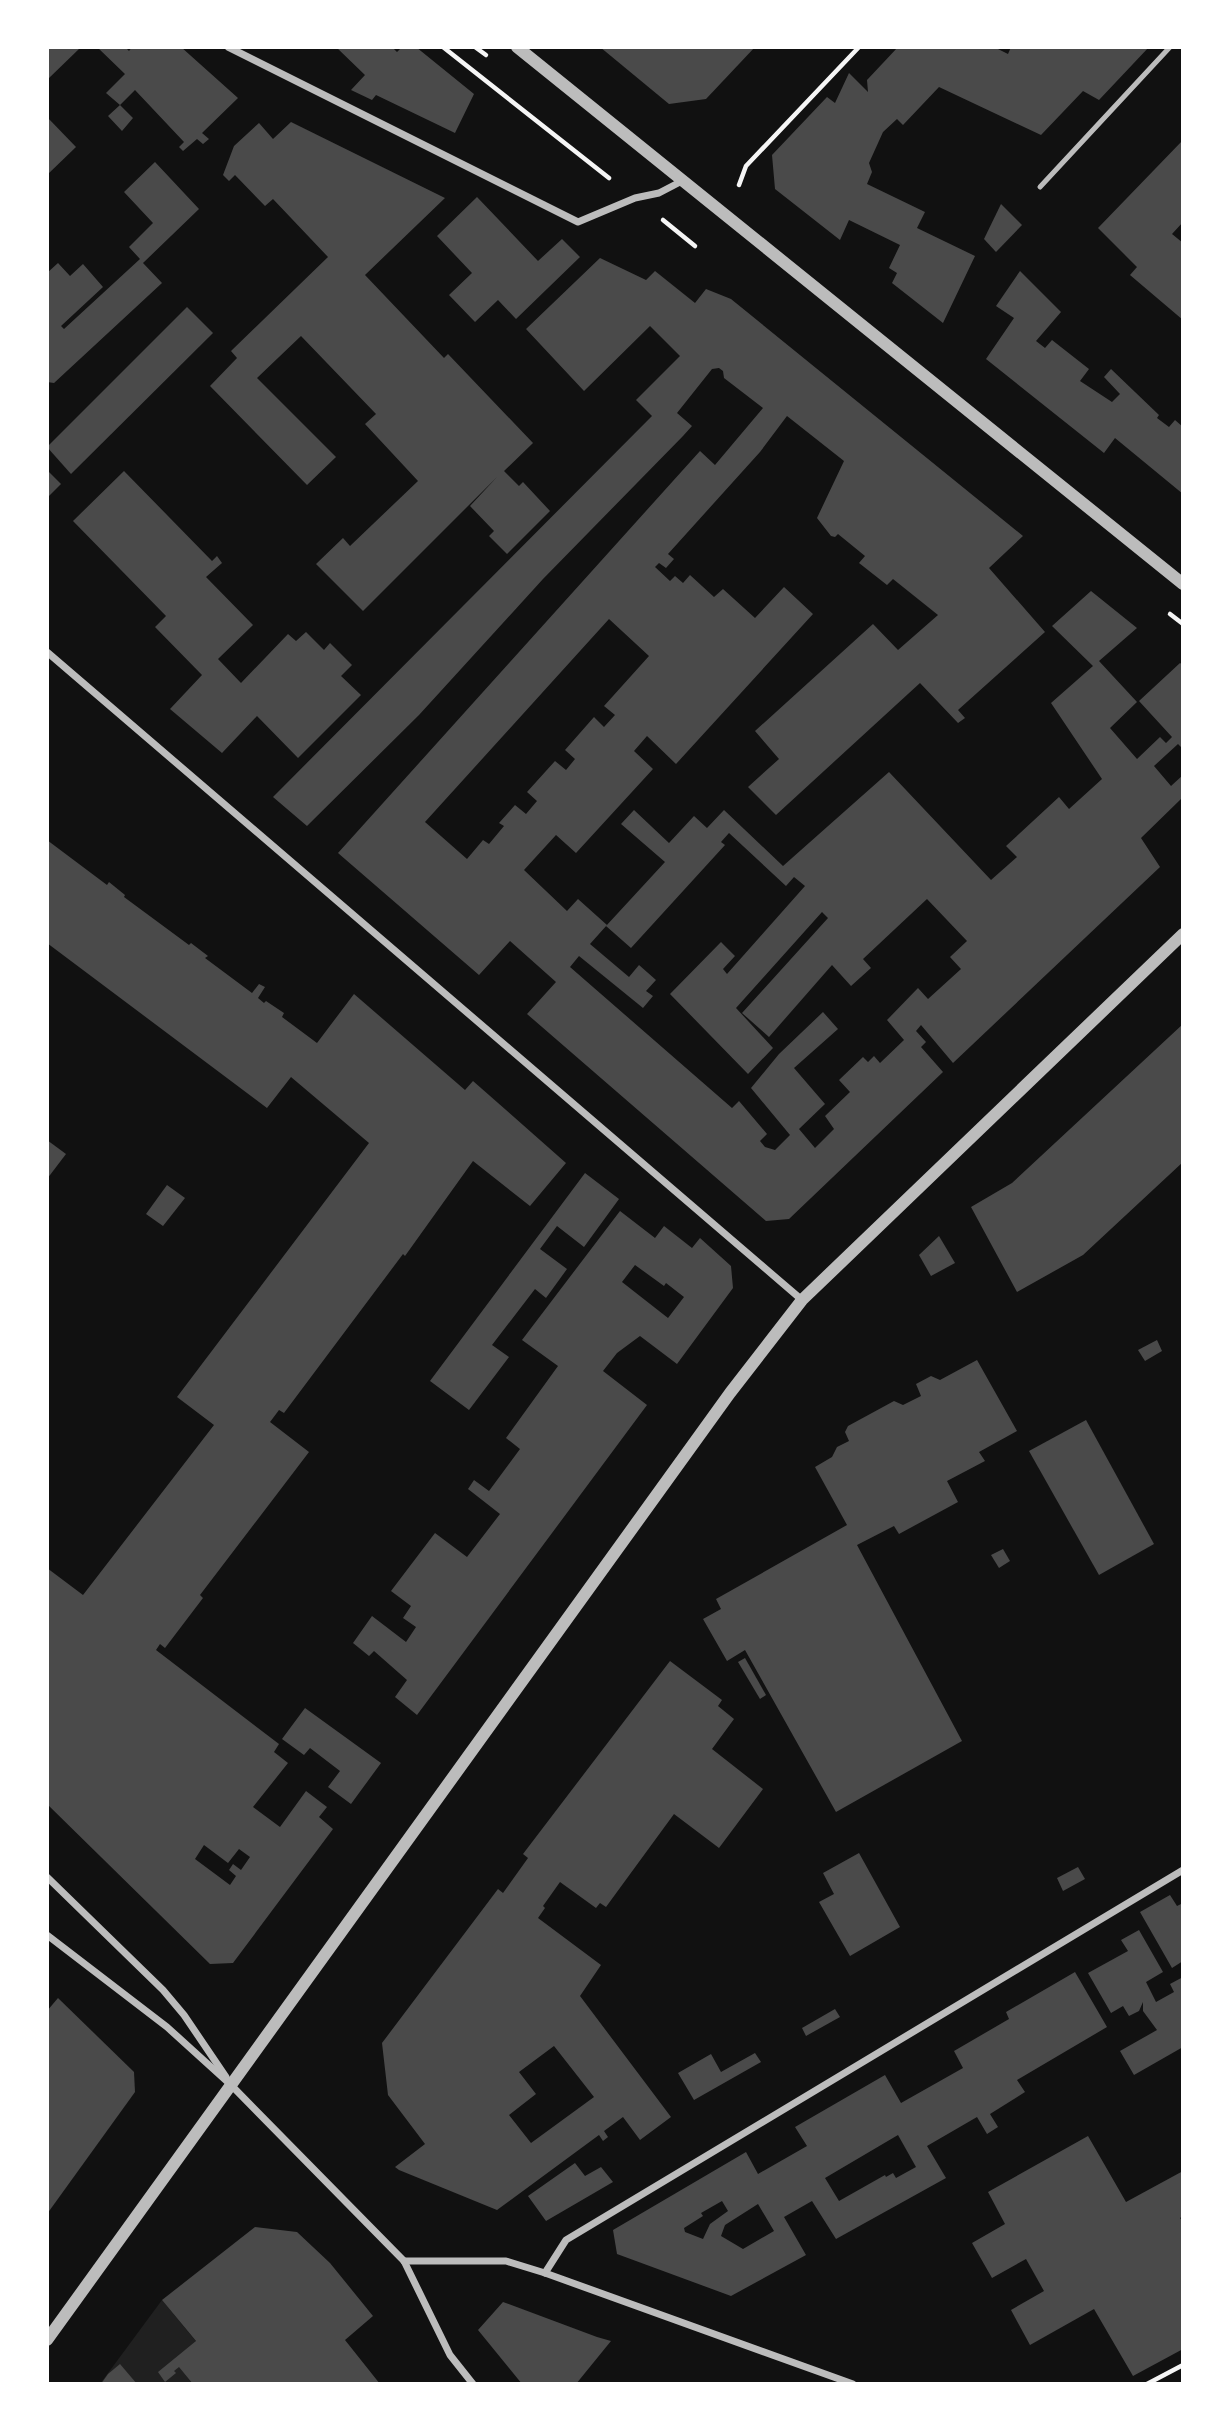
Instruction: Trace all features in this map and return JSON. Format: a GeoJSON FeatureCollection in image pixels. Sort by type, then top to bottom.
{"type":"FeatureCollection","features":[{"type":"Feature","properties":{"kind":"street"},"geometry":{"type":"LineString","coordinates":[[228,47],[578,222],[635,198],[659,193],[682,181]]}},
{"type":"Feature","properties":{"kind":"street"},"geometry":{"type":"LineString","coordinates":[[517,47],[1183,584]]}},
{"type":"Feature","properties":{"kind":"street"},"geometry":{"type":"LineString","coordinates":[[47,652],[802,1300]]}},
{"type":"Feature","properties":{"kind":"street"},"geometry":{"type":"LineString","coordinates":[[47,2340],[730,1393],[802,1300],[1183,934]]}},
{"type":"Feature","properties":{"kind":"street"},"geometry":{"type":"LineString","coordinates":[[545,2273],[566,2239],[1183,1870]]}},
{"type":"Feature","properties":{"kind":"street"},"geometry":{"type":"LineString","coordinates":[[47,1877],[163,1990],[184,2015],[232,2086]]}},
{"type":"Feature","properties":{"kind":"street"},"geometry":{"type":"LineString","coordinates":[[47,1935],[166,2027],[232,2086],[404,2261],[450,2355],[473,2384]]}},
{"type":"Feature","properties":{"kind":"street"},"geometry":{"type":"LineString","coordinates":[[404,2261],[506,2261],[853,2384]]}},
{"type":"Feature","properties":{"kind":"lane"},"geometry":{"type":"LineString","coordinates":[[1040,187],[1170,47]]}},
{"type":"Feature","properties":{"kind":"path"},"geometry":{"type":"LineString","coordinates":[[443,47],[695,246]]}},
{"type":"Feature","properties":{"kind":"path"},"geometry":{"type":"LineString","coordinates":[[736,197],[746,166],[859,47]]}},
{"type":"Feature","properties":{"kind":"path"},"geometry":{"type":"LineString","coordinates":[[1147,2384],[1183,2365]]}},
{"type":"Feature","properties":{"kind":"shaded area"},"geometry":{"type":"Polygon","coordinates":[[[162,2300],[231,2384],[100,2384],[162,2300]]]}},
{"type":"Feature","properties":{"kind":"building"},"geometry":{"type":"Polygon","coordinates":[[[47,47],[81,47],[47,80],[47,47]]]}},
{"type":"Feature","properties":{"kind":"building"},"geometry":{"type":"Polygon","coordinates":[[[97,47],[125,47],[129,51],[132,47],[181,47],[238,98],[202,133],[209,139],[203,144],[197,139],[183,151],[179,147],[184,142],[135,90],[120,105],[106,93],[125,74],[97,47]]]}},
{"type":"Feature","properties":{"kind":"building"},"geometry":{"type":"Polygon","coordinates":[[[336,47],[392,47],[397,52],[402,47],[416,47],[474,94],[455,133],[376,95],[372,100],[351,90],[365,75],[336,47]]]}},
{"type":"Feature","properties":{"kind":"building"},"geometry":{"type":"Polygon","coordinates":[[[600,47],[755,47],[706,99],[669,104],[600,47]]]}},
{"type":"Feature","properties":{"kind":"building"},"geometry":{"type":"Polygon","coordinates":[[[898,47],[994,47],[1008,54],[1011,47],[1149,47],[1099,100],[1083,91],[1041,135],[939,87],[903,125],[897,119],[883,132],[869,163],[872,172],[867,184],[925,212],[917,228],[975,256],[943,323],[892,283],[897,273],[889,268],[900,245],[849,220],[840,240],[775,189],[772,155],[827,97],[835,103],[849,73],[868,92],[867,80],[898,47]]]}},
{"type":"Feature","properties":{"kind":"building"},"geometry":{"type":"Polygon","coordinates":[[[120,105],[133,118],[122,131],[108,116],[120,105]]]}},
{"type":"Feature","properties":{"kind":"building"},"geometry":{"type":"Polygon","coordinates":[[[47,117],[76,147],[47,175],[47,117]]]}},
{"type":"Feature","properties":{"kind":"building"},"geometry":{"type":"Polygon","coordinates":[[[291,122],[445,198],[365,275],[444,358],[448,354],[533,443],[504,471],[519,486],[523,482],[550,511],[507,554],[489,536],[494,531],[470,506],[497,477],[363,611],[316,564],[343,538],[350,546],[418,481],[365,424],[376,414],[301,336],[257,378],[336,457],[307,485],[210,386],[237,358],[231,351],[328,257],[273,199],[265,206],[235,175],[229,181],[223,175],[234,146],[259,123],[273,139],[291,122]]]}},
{"type":"Feature","properties":{"kind":"building"},"geometry":{"type":"Polygon","coordinates":[[[1183,140],[1183,222],[1172,234],[1183,243],[1183,320],[1130,275],[1137,267],[1098,228],[1183,140]]]}},
{"type":"Feature","properties":{"kind":"building"},"geometry":{"type":"Polygon","coordinates":[[[155,162],[199,209],[143,263],[162,283],[54,383],[47,382],[47,273],[58,263],[70,276],[83,264],[103,287],[61,326],[64,329],[140,259],[129,247],[153,223],[124,192],[155,162]]]}},
{"type":"Feature","properties":{"kind":"building"},"geometry":{"type":"Polygon","coordinates":[[[477,197],[538,261],[562,239],[580,257],[516,319],[498,300],[475,322],[449,295],[472,273],[437,236],[477,197]]]}},
{"type":"Feature","properties":{"kind":"building"},"geometry":{"type":"Polygon","coordinates":[[[1001,204],[1022,225],[996,252],[984,239],[1001,204]]]}},
{"type":"Feature","properties":{"kind":"building"},"geometry":{"type":"Polygon","coordinates":[[[600,258],[646,280],[655,271],[695,303],[706,289],[731,299],[1023,536],[989,568],[1045,632],[958,710],[965,718],[958,723],[920,683],[776,815],[748,787],[779,759],[755,731],[873,624],[898,650],[938,615],[893,579],[887,585],[859,563],[865,556],[838,534],[831,536],[817,518],[844,461],[787,416],[760,452],[668,554],[674,559],[666,568],[659,563],[655,567],[670,581],[675,576],[683,583],[690,575],[714,597],[723,589],[755,618],[784,587],[813,614],[676,764],[647,736],[634,751],[653,769],[576,853],[556,835],[524,870],[567,911],[578,899],[607,925],[665,862],[621,824],[634,810],[669,843],[694,816],[707,828],[724,810],[783,866],[889,772],[991,880],[1017,857],[1006,846],[1059,797],[1069,809],[1102,779],[1051,703],[1093,666],[1052,626],[1091,591],[1137,628],[1099,661],[1137,702],[1110,728],[1137,759],[1160,737],[1166,743],[1172,737],[1139,701],[1180,663],[1183,665],[1183,749],[1178,744],[1154,766],[1171,786],[1183,775],[1183,801],[1181,799],[1141,838],[1160,867],[953,1063],[921,1025],[916,1031],[926,1042],[921,1047],[943,1072],[789,1219],[766,1221],[527,1014],[556,982],[510,941],[479,975],[338,853],[700,451],[715,465],[763,408],[724,378],[723,371],[719,368],[712,369],[677,413],[692,426],[683,436],[543,579],[419,715],[307,826],[273,797],[652,416],[636,400],[680,356],[650,326],[584,391],[526,329],[600,258]],[[609,619],[425,822],[467,859],[483,840],[489,844],[504,826],[499,823],[515,805],[526,814],[537,801],[527,792],[555,761],[566,770],[575,759],[565,750],[594,717],[604,727],[615,715],[604,706],[649,656],[609,619]],[[729,833],[721,842],[725,845],[631,948],[606,926],[590,944],[629,977],[639,965],[656,980],[646,991],[653,996],[643,1008],[579,956],[570,967],[732,1108],[739,1101],[767,1134],[760,1141],[765,1147],[775,1150],[790,1135],[751,1088],[779,1054],[823,1012],[838,1029],[794,1068],[825,1104],[799,1129],[815,1148],[834,1129],[825,1116],[850,1092],[839,1080],[863,1057],[868,1062],[874,1056],[880,1063],[904,1040],[887,1020],[918,988],[928,999],[961,969],[950,957],[967,941],[927,899],[863,959],[871,968],[851,986],[832,965],[769,1037],[742,1013],[828,918],[822,912],[736,1008],[773,1048],[748,1074],[670,994],[721,942],[735,956],[723,969],[727,974],[805,886],[794,877],[786,886],[729,833]]]}},
{"type":"Feature","properties":{"kind":"building"},"geometry":{"type":"Polygon","coordinates":[[[1020,271],[1061,312],[1036,341],[1045,348],[1052,340],[1089,369],[1080,381],[1112,402],[1120,394],[1104,377],[1111,369],[1159,415],[1157,418],[1169,427],[1175,420],[1183,427],[1183,494],[1115,438],[1104,453],[986,359],[1014,318],[996,306],[1020,271]]]}},
{"type":"Feature","properties":{"kind":"building"},"geometry":{"type":"Polygon","coordinates":[[[187,307],[213,333],[71,474],[47,447],[187,307]]]}},
{"type":"Feature","properties":{"kind":"building"},"geometry":{"type":"Polygon","coordinates":[[[47,470],[61,484],[47,498],[47,470]]]}},
{"type":"Feature","properties":{"kind":"building"},"geometry":{"type":"Polygon","coordinates":[[[124,471],[212,561],[217,556],[222,563],[206,577],[253,625],[218,659],[241,683],[288,634],[296,641],[306,632],[324,650],[330,643],[352,665],[341,676],[361,695],[298,758],[257,716],[222,753],[170,709],[202,675],[155,627],[166,616],[73,521],[124,471]]]}},
{"type":"Feature","properties":{"kind":"building"},"geometry":{"type":"Polygon","coordinates":[[[47,840],[107,885],[109,882],[125,895],[124,897],[189,945],[191,943],[208,956],[205,958],[252,993],[259,984],[265,987],[258,998],[284,1013],[282,1017],[317,1043],[354,994],[465,1090],[473,1081],[566,1163],[530,1206],[473,1161],[405,1256],[403,1254],[284,1413],[279,1410],[270,1422],[309,1452],[200,1595],[203,1598],[165,1648],[160,1644],[156,1650],[279,1744],[274,1752],[288,1763],[253,1807],[280,1827],[306,1791],[327,1807],[319,1817],[333,1829],[233,1963],[210,1964],[47,1804],[47,1568],[83,1595],[214,1425],[177,1397],[369,1143],[291,1077],[267,1108],[47,943],[47,840]],[[204,1845],[195,1859],[230,1885],[236,1876],[229,1870],[233,1864],[241,1870],[250,1857],[239,1849],[228,1863],[204,1845]]]}},
{"type":"Feature","properties":{"kind":"building"},"geometry":{"type":"Polygon","coordinates":[[[1183,1024],[1183,1162],[1083,1255],[1017,1292],[971,1207],[1012,1183],[1183,1024]]]}},
{"type":"Feature","properties":{"kind":"building"},"geometry":{"type":"Polygon","coordinates":[[[47,1140],[66,1154],[47,1179],[47,1140]]]}},
{"type":"Feature","properties":{"kind":"building"},"geometry":{"type":"Polygon","coordinates":[[[585,1173],[619,1199],[584,1247],[557,1226],[540,1249],[567,1269],[546,1298],[535,1289],[492,1345],[509,1357],[469,1410],[430,1381],[585,1173]]]}},
{"type":"Feature","properties":{"kind":"building"},"geometry":{"type":"Polygon","coordinates":[[[167,1185],[185,1198],[163,1226],[146,1214],[167,1185]]]}},
{"type":"Feature","properties":{"kind":"building"},"geometry":{"type":"Polygon","coordinates":[[[620,1211],[655,1238],[664,1226],[692,1248],[700,1238],[731,1266],[733,1288],[677,1364],[640,1336],[617,1353],[603,1371],[647,1405],[417,1715],[395,1697],[407,1680],[374,1651],[369,1656],[353,1643],[372,1616],[406,1642],[416,1627],[403,1618],[411,1606],[391,1591],[435,1533],[467,1557],[500,1514],[468,1489],[474,1480],[489,1491],[520,1449],[506,1438],[558,1366],[522,1340],[620,1211]],[[635,1265],[622,1282],[668,1318],[684,1297],[666,1283],[664,1286],[635,1265]]]}},
{"type":"Feature","properties":{"kind":"building"},"geometry":{"type":"Polygon","coordinates":[[[939,1236],[955,1263],[931,1276],[919,1255],[939,1236]]]}},
{"type":"Feature","properties":{"kind":"building"},"geometry":{"type":"Polygon","coordinates":[[[1157,1340],[1162,1351],[1145,1361],[1138,1350],[1157,1340]]]}},
{"type":"Feature","properties":{"kind":"building"},"geometry":{"type":"Polygon","coordinates":[[[977,1360],[1017,1431],[979,1452],[985,1461],[947,1481],[958,1502],[899,1534],[894,1526],[857,1545],[962,1741],[836,1812],[745,1650],[727,1661],[703,1619],[721,1609],[716,1599],[847,1525],[815,1467],[832,1457],[837,1447],[849,1441],[845,1432],[848,1426],[894,1401],[903,1405],[921,1396],[916,1384],[931,1376],[940,1380],[977,1360]]]}},
{"type":"Feature","properties":{"kind":"building"},"geometry":{"type":"Polygon","coordinates":[[[1086,1420],[1154,1544],[1099,1575],[1029,1451],[1086,1420]]]}},
{"type":"Feature","properties":{"kind":"building"},"geometry":{"type":"Polygon","coordinates":[[[1003,1549],[1010,1561],[999,1568],[991,1555],[1003,1549]]]}},
{"type":"Feature","properties":{"kind":"building"},"geometry":{"type":"Polygon","coordinates":[[[745,1658],[766,1695],[760,1699],[738,1662],[745,1658]]]}},
{"type":"Feature","properties":{"kind":"building"},"geometry":{"type":"Polygon","coordinates":[[[670,1661],[722,1700],[718,1706],[734,1719],[712,1749],[763,1789],[719,1848],[674,1814],[606,1907],[600,1903],[596,1908],[560,1882],[538,1918],[601,1965],[580,1996],[671,2117],[640,2140],[623,2117],[604,2131],[608,2137],[603,2141],[599,2135],[497,2210],[395,2167],[425,2144],[388,2095],[382,2043],[498,1889],[503,1893],[528,1858],[523,1854],[670,1661]],[[554,2046],[519,2072],[536,2094],[509,2115],[531,2143],[594,2097],[554,2046]]]}},
{"type":"Feature","properties":{"kind":"building"},"geometry":{"type":"Polygon","coordinates":[[[305,1708],[381,1763],[351,1804],[328,1787],[340,1771],[310,1748],[304,1755],[282,1739],[305,1708]]]}},
{"type":"Feature","properties":{"kind":"building"},"geometry":{"type":"Polygon","coordinates":[[[859,1853],[900,1927],[850,1956],[819,1902],[834,1894],[823,1873],[859,1853]]]}},
{"type":"Feature","properties":{"kind":"building"},"geometry":{"type":"Polygon","coordinates":[[[1078,1867],[1085,1879],[1063,1891],[1057,1878],[1078,1867]]]}},
{"type":"Feature","properties":{"kind":"building"},"geometry":{"type":"Polygon","coordinates":[[[1170,1895],[1177,1906],[1183,1903],[1183,1961],[1172,1968],[1140,1912],[1170,1895]]]}},
{"type":"Feature","properties":{"kind":"building"},"geometry":{"type":"Polygon","coordinates":[[[1139,1930],[1163,1972],[1146,1982],[1156,2002],[1174,1992],[1170,1984],[1183,1977],[1183,2047],[1134,2075],[1120,2051],[1157,2030],[1143,2011],[1143,2002],[1139,2011],[1129,2016],[1123,2006],[1111,2013],[1088,1973],[1128,1951],[1121,1940],[1139,1930]]]}},
{"type":"Feature","properties":{"kind":"building"},"geometry":{"type":"Polygon","coordinates":[[[1075,1972],[1107,2027],[1017,2080],[1025,2092],[990,2114],[998,2127],[987,2134],[977,2117],[927,2146],[946,2178],[836,2239],[812,2201],[784,2217],[806,2255],[731,2296],[617,2254],[613,2230],[746,2152],[758,2174],[807,2146],[795,2127],[885,2075],[901,2103],[963,2068],[954,2051],[1009,2019],[1006,2012],[1075,1972]],[[898,2135],[825,2178],[839,2201],[885,2175],[886,2177],[893,2173],[896,2178],[916,2167],[898,2135]],[[722,2201],[701,2213],[703,2216],[684,2228],[685,2232],[703,2239],[710,2224],[728,2211],[722,2201]],[[758,2204],[725,2225],[721,2236],[743,2249],[774,2231],[758,2204]]]}},
{"type":"Feature","properties":{"kind":"building"},"geometry":{"type":"Polygon","coordinates":[[[58,1998],[134,2072],[135,2092],[47,2214],[47,2011],[58,1998]]]}},
{"type":"Feature","properties":{"kind":"building"},"geometry":{"type":"Polygon","coordinates":[[[835,2009],[840,2017],[806,2036],[802,2028],[835,2009]]]}},
{"type":"Feature","properties":{"kind":"building"},"geometry":{"type":"Polygon","coordinates":[[[755,2053],[761,2062],[694,2100],[678,2073],[711,2054],[721,2072],[755,2053]]]}},
{"type":"Feature","properties":{"kind":"building"},"geometry":{"type":"Polygon","coordinates":[[[1088,2136],[1126,2202],[1183,2171],[1183,2216],[1180,2218],[1183,2222],[1183,2349],[1133,2376],[1094,2309],[1030,2345],[1011,2310],[1044,2291],[1026,2259],[992,2278],[972,2243],[1005,2224],[988,2192],[1088,2136]]]}},
{"type":"Feature","properties":{"kind":"building"},"geometry":{"type":"Polygon","coordinates":[[[575,2163],[585,2176],[601,2167],[613,2182],[546,2221],[528,2196],[575,2163]]]}},
{"type":"Feature","properties":{"kind":"building"},"geometry":{"type":"Polygon","coordinates":[[[255,2227],[297,2232],[330,2263],[373,2316],[345,2340],[380,2384],[193,2384],[179,2367],[165,2382],[158,2372],[196,2341],[162,2300],[255,2227]]]}},
{"type":"Feature","properties":{"kind":"building"},"geometry":{"type":"Polygon","coordinates":[[[503,2302],[611,2341],[576,2384],[522,2384],[478,2330],[503,2302]]]}},
{"type":"Feature","properties":{"kind":"building"},"geometry":{"type":"Polygon","coordinates":[[[120,2364],[137,2384],[101,2384],[108,2374],[120,2364]]]}}]}
